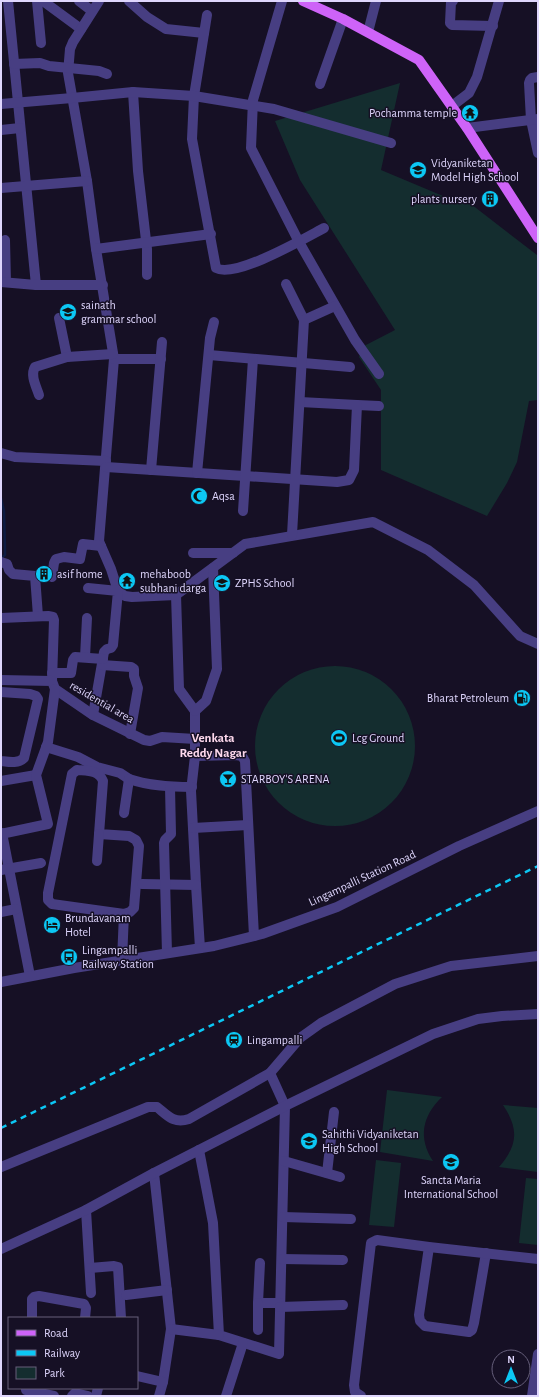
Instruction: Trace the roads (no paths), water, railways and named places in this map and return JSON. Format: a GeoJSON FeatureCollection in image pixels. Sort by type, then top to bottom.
{"type":"FeatureCollection","features":[{"type":"Feature","properties":{"kind":"main road"},"geometry":{"type":"LineString","coordinates":[[304,1],[343,19],[419,60],[467,128],[538,238]]}},
{"type":"Feature","properties":{"kind":"street"},"geometry":{"type":"LineString","coordinates":[[9,1],[17,103],[36,285]]}},
{"type":"Feature","properties":{"kind":"street"},"geometry":{"type":"LineString","coordinates":[[37,1],[41,43]]}},
{"type":"Feature","properties":{"kind":"street"},"geometry":{"type":"LineString","coordinates":[[43,1],[81,29]]}},
{"type":"Feature","properties":{"kind":"street"},"geometry":{"type":"LineString","coordinates":[[79,1],[92,11]]}},
{"type":"Feature","properties":{"kind":"street"},"geometry":{"type":"LineString","coordinates":[[93,715],[103,658],[107,649],[111,648],[113,645],[118,591],[111,569],[99,541],[114,356],[68,68],[70,49],[73,42],[99,1]]}},
{"type":"Feature","properties":{"kind":"street"},"geometry":{"type":"LineString","coordinates":[[129,1],[147,17],[166,28],[204,33]]}},
{"type":"Feature","properties":{"kind":"street"},"geometry":{"type":"LineString","coordinates":[[282,1],[252,100],[251,148],[299,242],[355,340],[379,374]]}},
{"type":"Feature","properties":{"kind":"street"},"geometry":{"type":"LineString","coordinates":[[368,32],[376,1]]}},
{"type":"Feature","properties":{"kind":"street"},"geometry":{"type":"LineString","coordinates":[[453,1],[451,2],[450,16],[450,23],[452,25],[493,26]]}},
{"type":"Feature","properties":{"kind":"street"},"geometry":{"type":"LineString","coordinates":[[452,106],[469,92],[477,77],[500,1]]}},
{"type":"Feature","properties":{"kind":"street"},"geometry":{"type":"LineString","coordinates":[[207,15],[194,96],[192,139],[211,234],[216,268],[225,270],[233,269],[264,259],[324,228]]}},
{"type":"Feature","properties":{"kind":"street"},"geometry":{"type":"LineString","coordinates":[[320,84],[343,19]]}},
{"type":"Feature","properties":{"kind":"street"},"geometry":{"type":"LineString","coordinates":[[14,64],[40,63],[49,66],[99,71],[108,74]]}},
{"type":"Feature","properties":{"kind":"street"},"geometry":{"type":"LineString","coordinates":[[538,77],[532,78],[529,83],[535,119],[538,153]]}},
{"type":"Feature","properties":{"kind":"street"},"geometry":{"type":"LineString","coordinates":[[1,104],[133,92],[194,96],[274,109],[391,143]]}},
{"type":"Feature","properties":{"kind":"street"},"geometry":{"type":"LineString","coordinates":[[133,92],[138,171],[148,261],[147,275]]}},
{"type":"Feature","properties":{"kind":"street"},"geometry":{"type":"LineString","coordinates":[[467,128],[535,119]]}},
{"type":"Feature","properties":{"kind":"street"},"geometry":{"type":"LineString","coordinates":[[1,130],[20,128]]}},
{"type":"Feature","properties":{"kind":"street"},"geometry":{"type":"LineString","coordinates":[[1,188],[87,180]]}},
{"type":"Feature","properties":{"kind":"street"},"geometry":{"type":"LineString","coordinates":[[96,249],[211,234]]}},
{"type":"Feature","properties":{"kind":"street"},"geometry":{"type":"LineString","coordinates":[[5,240],[4,282],[36,285],[103,285]]}},
{"type":"Feature","properties":{"kind":"street"},"geometry":{"type":"LineString","coordinates":[[286,284],[304,320],[292,535]]}},
{"type":"Feature","properties":{"kind":"street"},"geometry":{"type":"LineString","coordinates":[[304,320],[336,306]]}},
{"type":"Feature","properties":{"kind":"street"},"geometry":{"type":"LineString","coordinates":[[60,318],[67,358]]}},
{"type":"Feature","properties":{"kind":"street"},"geometry":{"type":"LineString","coordinates":[[197,473],[210,338],[214,322]]}},
{"type":"Feature","properties":{"kind":"street"},"geometry":{"type":"LineString","coordinates":[[152,470],[162,342]]}},
{"type":"Feature","properties":{"kind":"street"},"geometry":{"type":"LineString","coordinates":[[209,355],[350,367]]}},
{"type":"Feature","properties":{"kind":"street"},"geometry":{"type":"LineString","coordinates":[[39,395],[33,375],[33,370],[35,367],[67,358],[114,356],[161,359]]}},
{"type":"Feature","properties":{"kind":"street"},"geometry":{"type":"LineString","coordinates":[[243,511],[254,359]]}},
{"type":"Feature","properties":{"kind":"street"},"geometry":{"type":"LineString","coordinates":[[300,402],[379,406]]}},
{"type":"Feature","properties":{"kind":"street"},"geometry":{"type":"LineString","coordinates":[[1,453],[15,456],[106,464],[152,470],[295,478],[337,482],[349,480],[354,470],[357,405]]}},
{"type":"Feature","properties":{"kind":"street"},"geometry":{"type":"LineString","coordinates":[[88,588],[118,591],[125,596],[132,597],[176,595],[245,544],[373,522],[428,550],[474,585],[520,636],[538,644]]}},
{"type":"Feature","properties":{"kind":"street"},"geometry":{"type":"LineString","coordinates":[[52,577],[56,559],[64,557],[80,559],[83,544],[100,546]]}},
{"type":"Feature","properties":{"kind":"street"},"geometry":{"type":"LineString","coordinates":[[193,553],[233,553]]}},
{"type":"Feature","properties":{"kind":"street"},"geometry":{"type":"LineString","coordinates":[[1,562],[7,564],[9,570],[13,574],[35,576],[38,616]]}},
{"type":"Feature","properties":{"kind":"street"},"geometry":{"type":"LineString","coordinates":[[195,711],[206,701],[217,669],[213,568]]}},
{"type":"Feature","properties":{"kind":"street"},"geometry":{"type":"LineString","coordinates":[[176,595],[179,689],[195,711],[196,739],[192,787],[200,948]]}},
{"type":"Feature","properties":{"kind":"street"},"geometry":{"type":"LineString","coordinates":[[1,618],[51,616],[54,619],[53,681],[46,748],[36,775],[48,824],[1,834],[5,869],[16,909],[30,976]]}},
{"type":"Feature","properties":{"kind":"street"},"geometry":{"type":"LineString","coordinates":[[86,653],[87,618]]}},
{"type":"Feature","properties":{"kind":"street"},"geometry":{"type":"LineString","coordinates":[[53,681],[71,673],[74,657],[86,653],[134,669],[134,676],[138,688],[130,734]]}},
{"type":"Feature","properties":{"kind":"street","name":"residential area"},"geometry":{"type":"LineString","coordinates":[[1,680],[53,681],[93,715],[144,740],[162,737],[196,739]]}},
{"type":"Feature","properties":{"kind":"street"},"geometry":{"type":"LineString","coordinates":[[1,692],[30,694],[36,696],[38,699],[24,758],[17,762],[1,761]]}},
{"type":"Feature","properties":{"kind":"street"},"geometry":{"type":"LineString","coordinates":[[46,748],[78,757],[98,767],[120,773],[130,779],[146,784],[170,787],[192,787]]}},
{"type":"Feature","properties":{"kind":"street"},"geometry":{"type":"LineString","coordinates":[[195,756],[236,755],[242,756],[245,761],[254,936]]}},
{"type":"Feature","properties":{"kind":"street"},"geometry":{"type":"LineString","coordinates":[[97,861],[99,834],[103,781],[99,774],[77,770],[72,774],[48,893],[48,900],[52,904],[124,914],[130,912],[134,908],[139,846],[136,840],[129,836],[99,834]]}},
{"type":"Feature","properties":{"kind":"street"},"geometry":{"type":"LineString","coordinates":[[1,781],[36,775]]}},
{"type":"Feature","properties":{"kind":"street"},"geometry":{"type":"LineString","coordinates":[[124,813],[130,779]]}},
{"type":"Feature","properties":{"kind":"street"},"geometry":{"type":"LineString","coordinates":[[167,953],[164,843],[171,834],[170,787]]}},
{"type":"Feature","properties":{"kind":"street"},"geometry":{"type":"LineString","coordinates":[[535,812],[538,804]]}},
{"type":"Feature","properties":{"kind":"street","name":"Lingampalli Station Road"},"geometry":{"type":"LineString","coordinates":[[1,982],[122,960],[214,946],[254,936],[337,907],[459,846],[535,812]]}},
{"type":"Feature","properties":{"kind":"street"},"geometry":{"type":"LineString","coordinates":[[193,828],[248,825]]}},
{"type":"Feature","properties":{"kind":"street"},"geometry":{"type":"LineString","coordinates":[[5,869],[40,863]]}},
{"type":"Feature","properties":{"kind":"street"},"geometry":{"type":"LineString","coordinates":[[142,884],[196,885]]}},
{"type":"Feature","properties":{"kind":"street"},"geometry":{"type":"LineString","coordinates":[[1,912],[16,909]]}},
{"type":"Feature","properties":{"kind":"street"},"geometry":{"type":"LineString","coordinates":[[122,960],[124,914]]}},
{"type":"Feature","properties":{"kind":"street"},"geometry":{"type":"LineString","coordinates":[[1,1167],[148,1107],[157,1107],[173,1120],[182,1121],[190,1119],[270,1073],[300,1038],[321,1024],[395,984],[451,966],[538,956]]}},
{"type":"Feature","properties":{"kind":"street"},"geometry":{"type":"LineString","coordinates":[[1,1249],[86,1210],[198,1150],[433,1034],[478,1019],[538,1014]]}},
{"type":"Feature","properties":{"kind":"street"},"geometry":{"type":"LineString","coordinates":[[171,1329],[219,1335],[279,1354],[285,1106],[270,1073]]}},
{"type":"Feature","properties":{"kind":"street"},"geometry":{"type":"LineString","coordinates":[[327,1173],[334,1112]]}},
{"type":"Feature","properties":{"kind":"street"},"geometry":{"type":"LineString","coordinates":[[198,1150],[213,1224],[219,1335]]}},
{"type":"Feature","properties":{"kind":"street"},"geometry":{"type":"LineString","coordinates":[[284,1161],[340,1177]]}},
{"type":"Feature","properties":{"kind":"street"},"geometry":{"type":"LineString","coordinates":[[154,1173],[171,1329],[163,1382],[159,1396]]}},
{"type":"Feature","properties":{"kind":"street"},"geometry":{"type":"LineString","coordinates":[[86,1210],[91,1293]]}},
{"type":"Feature","properties":{"kind":"street"},"geometry":{"type":"LineString","coordinates":[[283,1217],[352,1219]]}},
{"type":"Feature","properties":{"kind":"street"},"geometry":{"type":"LineString","coordinates":[[361,1396],[355,1392],[354,1385],[371,1244],[377,1240],[538,1259]]}},
{"type":"Feature","properties":{"kind":"street"},"geometry":{"type":"LineString","coordinates":[[429,1247],[419,1315],[420,1321],[425,1326],[469,1332],[472,1330],[474,1323],[486,1254]]}},
{"type":"Feature","properties":{"kind":"street"},"geometry":{"type":"LineString","coordinates":[[282,1259],[343,1260]]}},
{"type":"Feature","properties":{"kind":"street"},"geometry":{"type":"LineString","coordinates":[[258,1330],[260,1263]]}},
{"type":"Feature","properties":{"kind":"street"},"geometry":{"type":"LineString","coordinates":[[90,1268],[118,1267],[121,1317]]}},
{"type":"Feature","properties":{"kind":"street"},"geometry":{"type":"LineString","coordinates":[[126,1294],[167,1290]]}},
{"type":"Feature","properties":{"kind":"street"},"geometry":{"type":"LineString","coordinates":[[32,1317],[32,1299],[39,1296],[84,1304],[86,1308],[85,1317]]}},
{"type":"Feature","properties":{"kind":"street"},"geometry":{"type":"LineString","coordinates":[[258,1303],[280,1305],[343,1305]]}},
{"type":"Feature","properties":{"kind":"street"},"geometry":{"type":"LineString","coordinates":[[226,1396],[244,1343]]}},
{"type":"Feature","properties":{"kind":"street"},"geometry":{"type":"LineString","coordinates":[[532,1396],[536,1378],[538,1354]]}},
{"type":"Feature","properties":{"kind":"street"},"geometry":{"type":"LineString","coordinates":[[138,1376],[163,1382]]}},
{"type":"Feature","properties":{"kind":"street"},"geometry":{"type":"LineString","coordinates":[[27,1391],[54,1396]]}},
{"type":"Feature","properties":{"kind":"street"},"geometry":{"type":"LineString","coordinates":[[72,1396],[74,1393],[88,1396]]}},
{"type":"Feature","properties":{"kind":"waterway"},"geometry":{"type":"LineString","coordinates":[[1,498],[4,511],[5,549],[5,555],[1,558]]}},
{"type":"Feature","properties":{"kind":"railway"},"geometry":{"type":"LineString","coordinates":[[1,1128],[538,866]]}},
{"type":"Feature","properties":{"kind":"place","name":"Pochamma temple"},"geometry":{"type":"Point","coordinates":[470,113]}},
{"type":"Feature","properties":{"kind":"place","name":"Vidyaniketan Model High School"},"geometry":{"type":"Point","coordinates":[418,170]}},
{"type":"Feature","properties":{"kind":"place","name":"plants nursery"},"geometry":{"type":"Point","coordinates":[490,199]}},
{"type":"Feature","properties":{"kind":"place","name":"sainath grammar school"},"geometry":{"type":"Point","coordinates":[68,312]}},
{"type":"Feature","properties":{"kind":"place","name":"Aqsa"},"geometry":{"type":"Point","coordinates":[199,496]}},
{"type":"Feature","properties":{"kind":"place","name":"asif home"},"geometry":{"type":"Point","coordinates":[44,574]}},
{"type":"Feature","properties":{"kind":"place","name":"mehaboob subhani darga"},"geometry":{"type":"Point","coordinates":[127,581]}},
{"type":"Feature","properties":{"kind":"place","name":"ZPHS School"},"geometry":{"type":"Point","coordinates":[222,583]}},
{"type":"Feature","properties":{"kind":"place","name":"Bharat Petroleum"},"geometry":{"type":"Point","coordinates":[522,698]}},
{"type":"Feature","properties":{"kind":"place","name":"Lcg Ground"},"geometry":{"type":"Point","coordinates":[339,738]}},
{"type":"Feature","properties":{"kind":"place","name":"STARBOY'S ARENA"},"geometry":{"type":"Point","coordinates":[228,779]}},
{"type":"Feature","properties":{"kind":"place","name":"Brundavanam Hotel"},"geometry":{"type":"Point","coordinates":[52,925]}},
{"type":"Feature","properties":{"kind":"place","name":"Lingampalli Railway Station"},"geometry":{"type":"Point","coordinates":[69,957]}},
{"type":"Feature","properties":{"kind":"place","name":"Lingampalli"},"geometry":{"type":"Point","coordinates":[234,1040]}},
{"type":"Feature","properties":{"kind":"place","name":"Sahithi Vidyaniketan High School"},"geometry":{"type":"Point","coordinates":[309,1141]}},
{"type":"Feature","properties":{"kind":"place","name":"Sancta Maria International School"},"geometry":{"type":"Point","coordinates":[451,1162]}},
{"type":"Feature","properties":{"kind":"district","name":"Venkata Reddy Nagar"},"geometry":{"type":"Point","coordinates":[213,744]}}]}
